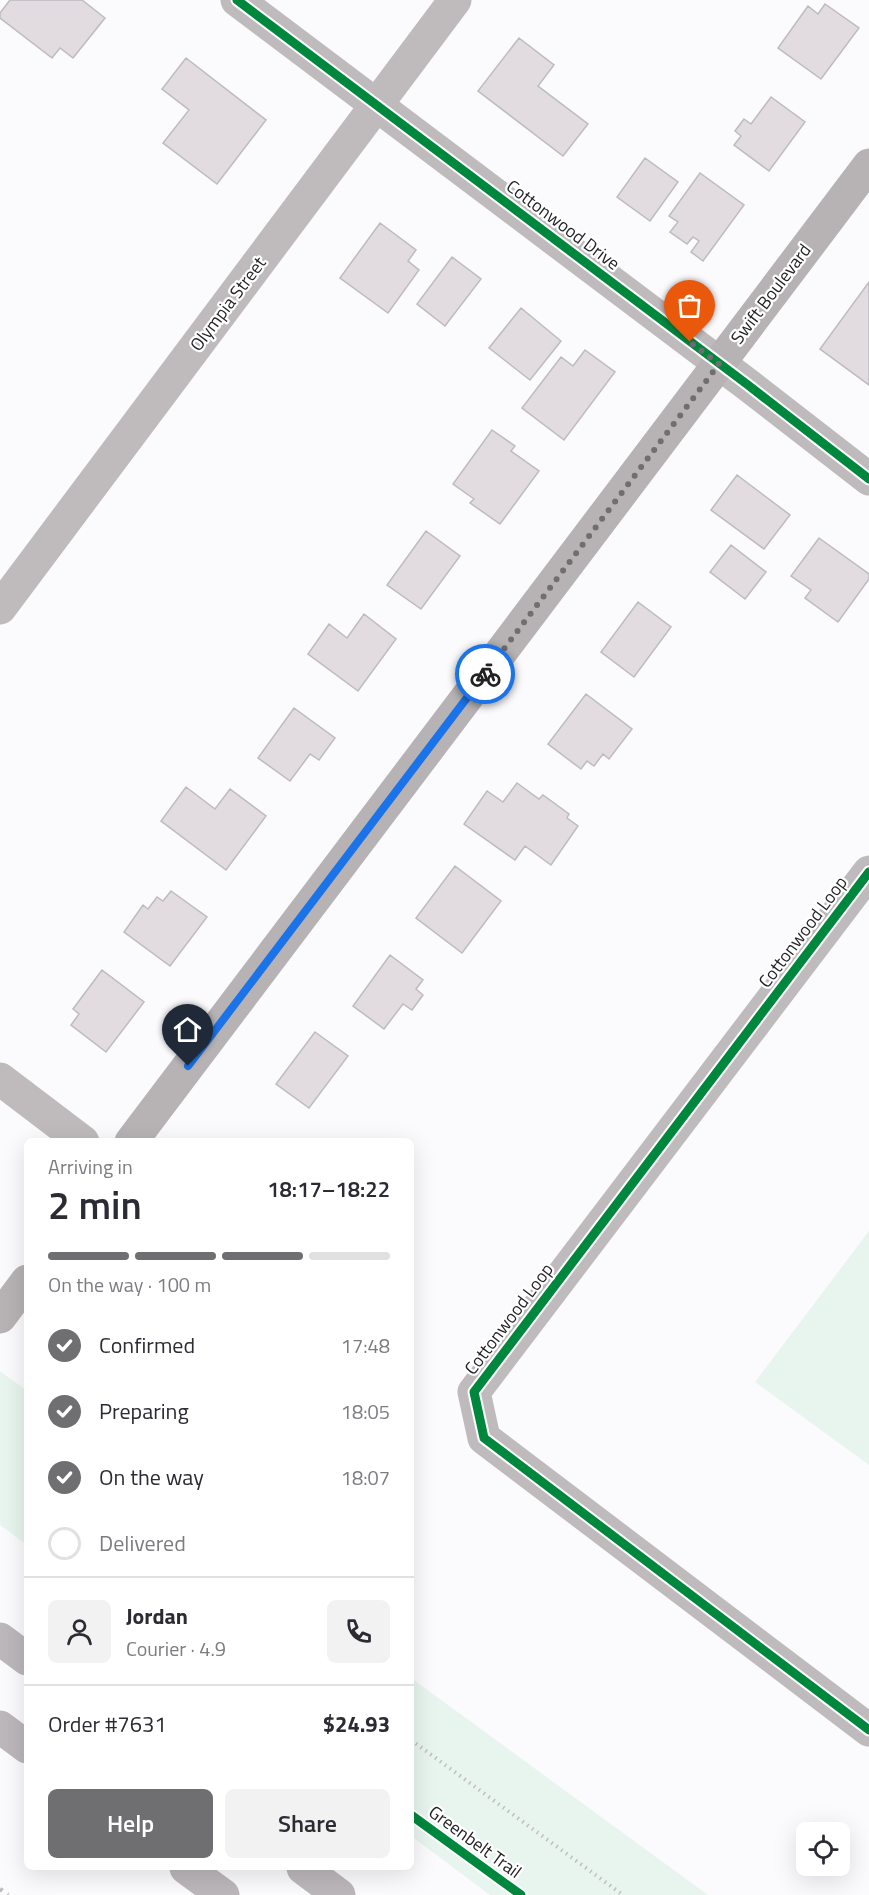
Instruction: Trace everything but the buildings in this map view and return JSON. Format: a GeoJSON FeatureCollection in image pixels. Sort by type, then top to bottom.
{"type":"FeatureCollection","features":[{"type":"Feature","properties":{"kind":"highway"},"geometry":{"type":"LineString","coordinates":[[0,1639],[24,1657]]}},
{"type":"Feature","properties":{"kind":"highway"},"geometry":{"type":"LineString","coordinates":[[0,1727],[24,1745]]}},
{"type":"Feature","properties":{"kind":"highway"},"geometry":{"type":"LineString","coordinates":[[189,1870],[223,1895]]}},
{"type":"Feature","properties":{"kind":"highway"},"geometry":{"type":"LineString","coordinates":[[306,1870],[339,1895]]}},
{"type":"Feature","properties":{"kind":"main road","name":"Swift Boulevard"},"geometry":{"type":"LineString","coordinates":[[134,1138],[869,165]]}},
{"type":"Feature","properties":{"kind":"main road"},"geometry":{"type":"LineString","coordinates":[[0,1317],[24,1285]]}},
{"type":"Feature","properties":{"kind":"street","name":"Cottonwood Drive"},"geometry":{"type":"LineString","coordinates":[[237,0],[869,479]]}},
{"type":"Feature","properties":{"kind":"street","name":"Olympia Street"},"geometry":{"type":"LineString","coordinates":[[0,608],[455,0]]}},
{"type":"Feature","properties":{"kind":"street","name":"Cottonwood Loop"},"geometry":{"type":"LineString","coordinates":[[869,872],[474,1392],[484,1438],[869,1730]]}},
{"type":"Feature","properties":{"kind":"street"},"geometry":{"type":"LineString","coordinates":[[0,1079],[78,1138]]}},
{"type":"Feature","properties":{"kind":"path"},"geometry":{"type":"LineString","coordinates":[[414,1742],[623,1895]]}},
{"type":"Feature","properties":{"kind":"shaded area"},"geometry":{"type":"Polygon","coordinates":[[[869,1231],[869,1465],[755,1382],[869,1231]]]}},
{"type":"Feature","properties":{"kind":"shaded area"},"geometry":{"type":"Polygon","coordinates":[[[0,1371],[24,1389],[24,1543],[0,1525],[0,1371]]]}},
{"type":"Feature","properties":{"kind":"shaded area"},"geometry":{"type":"Polygon","coordinates":[[[414,1680],[708,1895],[490,1895],[414,1838],[414,1680]]]}},
{"type":"Feature","properties":{"kind":"railway"},"geometry":{"type":"LineString","coordinates":[[0,1889],[8,1895]]}},
{"type":"Feature","properties":{"kind":"cycle path"},"geometry":{"type":"LineString","coordinates":[[237,0],[748,385],[869,479]]}},
{"type":"Feature","properties":{"kind":"cycle path"},"geometry":{"type":"LineString","coordinates":[[869,872],[474,1392],[484,1438],[869,1730]]}},
{"type":"Feature","properties":{"kind":"cycle path","name":"Greenbelt Trail"},"geometry":{"type":"LineString","coordinates":[[414,1817],[521,1895]]}},
{"type":"Feature","properties":{"kind":"way so far"},"geometry":{"type":"LineString","coordinates":[[485,674],[719,364],[690,342]]}},
{"type":"Feature","properties":{"kind":"route"},"geometry":{"type":"LineString","coordinates":[[188,1066],[485,674]]}}]}
